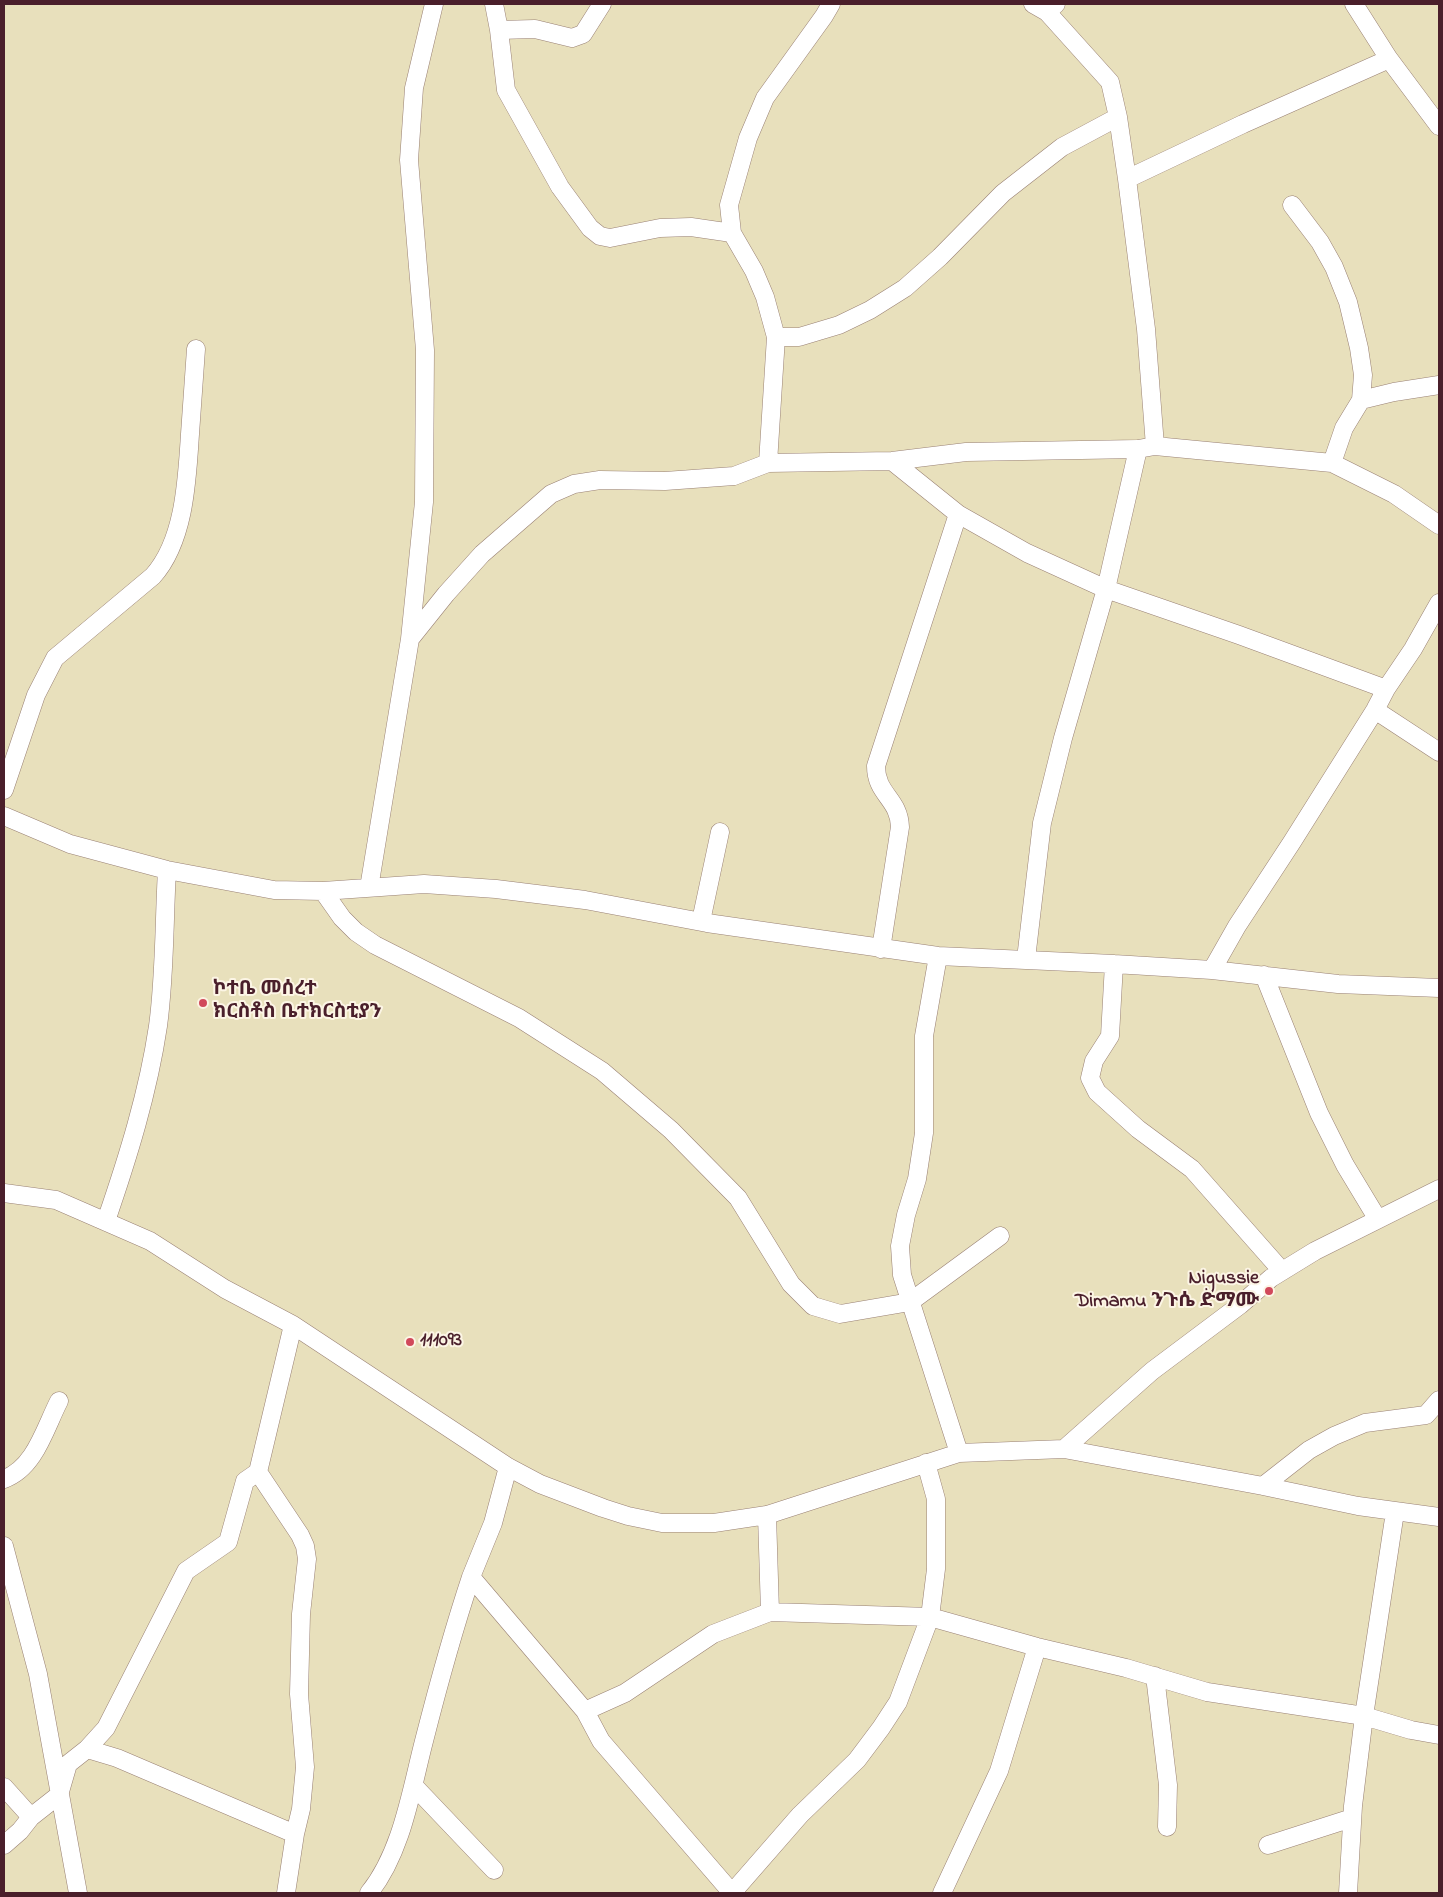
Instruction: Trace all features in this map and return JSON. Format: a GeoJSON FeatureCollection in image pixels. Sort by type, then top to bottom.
{"type":"FeatureCollection","features":[{"type":"Feature","properties":{"kind":"street"},"geometry":{"type":"LineString","coordinates":[[369,888],[410,639],[424,502],[425,350],[408,160],[414,88],[434,4]]}},
{"type":"Feature","properties":{"kind":"street"},"geometry":{"type":"LineString","coordinates":[[494,4],[506,90],[560,187],[590,228],[600,236],[610,238],[660,228],[691,227],[732,233]]}},
{"type":"Feature","properties":{"kind":"street"},"geometry":{"type":"LineString","coordinates":[[499,30],[535,29],[572,38],[583,34],[602,4]]}},
{"type":"Feature","properties":{"kind":"street"},"geometry":{"type":"LineString","coordinates":[[768,463],[776,337],[754,271],[732,233],[729,205],[748,138],[765,98],[831,4]]}},
{"type":"Feature","properties":{"kind":"street"},"geometry":{"type":"LineString","coordinates":[[1354,4],[1389,59],[1439,126]]}},
{"type":"Feature","properties":{"kind":"street"},"geometry":{"type":"LineString","coordinates":[[1026,959],[1042,823],[1063,738],[1146,447],[1146,329],[1128,179],[1110,82],[1045,7]]}},
{"type":"Feature","properties":{"kind":"street"},"geometry":{"type":"LineString","coordinates":[[1128,179],[1243,124],[1389,59]]}},
{"type":"Feature","properties":{"kind":"street"},"geometry":{"type":"LineString","coordinates":[[776,337],[799,337],[839,325],[870,310],[905,288],[940,257],[1003,193],[1062,147],[1118,117]]}},
{"type":"Feature","properties":{"kind":"street"},"geometry":{"type":"LineString","coordinates":[[1292,205],[1320,242],[1334,267],[1348,302],[1359,348],[1363,375],[1361,400],[1344,428],[1332,463]]}},
{"type":"Feature","properties":{"kind":"street"},"geometry":{"type":"LineString","coordinates":[[4,790],[36,695],[55,658],[153,576],[162,566],[175,534],[186,493],[196,349]]}},
{"type":"Feature","properties":{"kind":"street"},"geometry":{"type":"LineString","coordinates":[[1361,400],[1394,392],[1439,385]]}},
{"type":"Feature","properties":{"kind":"street"},"geometry":{"type":"LineString","coordinates":[[410,639],[482,554],[551,494],[574,484],[600,480],[665,481],[734,476],[768,463],[892,461],[966,452],[1146,447],[1332,463],[1394,494],[1439,525]]}},
{"type":"Feature","properties":{"kind":"street"},"geometry":{"type":"LineString","coordinates":[[892,461],[958,514],[1027,553],[1106,589],[1386,689]]}},
{"type":"Feature","properties":{"kind":"street"},"geometry":{"type":"LineString","coordinates":[[881,948],[900,827],[900,816],[880,786],[876,777],[876,766],[958,514]]}},
{"type":"Feature","properties":{"kind":"street"},"geometry":{"type":"LineString","coordinates":[[1212,970],[1237,926],[1375,710],[1439,604]]}},
{"type":"Feature","properties":{"kind":"street"},"geometry":{"type":"LineString","coordinates":[[1375,710],[1439,752]]}},
{"type":"Feature","properties":{"kind":"street"},"geometry":{"type":"LineString","coordinates":[[4,816],[70,844],[167,870],[274,890],[323,891],[424,884],[496,889],[585,900],[701,921],[938,956],[1212,970],[1338,984],[1439,988]]}},
{"type":"Feature","properties":{"kind":"street"},"geometry":{"type":"LineString","coordinates":[[701,921],[720,832]]}},
{"type":"Feature","properties":{"kind":"street"},"geometry":{"type":"LineString","coordinates":[[106,1221],[126,1163],[143,1103],[158,1026],[167,870]]}},
{"type":"Feature","properties":{"kind":"street"},"geometry":{"type":"LineString","coordinates":[[323,891],[356,932],[375,945],[519,1018],[602,1071],[671,1130],[738,1198],[791,1284],[813,1306],[840,1314],[910,1302],[1000,1236]]}},
{"type":"Feature","properties":{"kind":"street"},"geometry":{"type":"LineString","coordinates":[[938,956],[924,1036],[924,1133],[917,1179],[906,1215],[900,1246],[902,1275],[959,1453]]}},
{"type":"Feature","properties":{"kind":"street"},"geometry":{"type":"LineString","coordinates":[[1114,964],[1110,1036],[1094,1061],[1090,1078],[1097,1092],[1138,1129],[1192,1169],[1282,1271]]}},
{"type":"Feature","properties":{"kind":"street"},"geometry":{"type":"LineString","coordinates":[[1264,976],[1319,1113],[1345,1165],[1377,1218]]}},
{"type":"Feature","properties":{"kind":"street"},"geometry":{"type":"LineString","coordinates":[[1064,1449],[1152,1372],[1240,1305],[1271,1278],[1315,1251],[1377,1218],[1439,1189]]}},
{"type":"Feature","properties":{"kind":"street"},"geometry":{"type":"LineString","coordinates":[[4,1193],[56,1200],[150,1241],[225,1290],[293,1325],[508,1467],[540,1484],[628,1516],[662,1523],[714,1523],[767,1515],[959,1453],[1064,1449],[1263,1486],[1358,1506],[1439,1517]]}},
{"type":"Feature","properties":{"kind":"street"},"geometry":{"type":"LineString","coordinates":[[4,1845],[20,1832],[31,1817],[59,1795],[68,1764],[87,1749],[106,1728],[186,1571],[228,1542],[246,1481],[258,1472],[293,1325]]}},
{"type":"Feature","properties":{"kind":"street"},"geometry":{"type":"LineString","coordinates":[[1263,1486],[1309,1450],[1334,1436],[1365,1423],[1433,1415],[1439,1400]]}},
{"type":"Feature","properties":{"kind":"street"},"geometry":{"type":"LineString","coordinates":[[4,1479],[25,1466],[58,1401]]}},
{"type":"Feature","properties":{"kind":"street"},"geometry":{"type":"LineString","coordinates":[[471,1577],[585,1711],[601,1741],[732,1893],[800,1816],[857,1760],[898,1702],[930,1617],[936,1569],[936,1498],[926,1463]]}},
{"type":"Feature","properties":{"kind":"street"},"geometry":{"type":"LineString","coordinates":[[369,1893],[391,1857],[414,1786],[423,1743],[457,1618],[493,1523],[508,1467]]}},
{"type":"Feature","properties":{"kind":"street"},"geometry":{"type":"LineString","coordinates":[[258,1472],[300,1535],[305,1546],[307,1559],[301,1614],[299,1694],[305,1767],[301,1809],[294,1834],[286,1893]]}},
{"type":"Feature","properties":{"kind":"street"},"geometry":{"type":"LineString","coordinates":[[1348,1893],[1352,1818],[1364,1716],[1395,1512]]}},
{"type":"Feature","properties":{"kind":"street"},"geometry":{"type":"LineString","coordinates":[[767,1515],[770,1612]]}},
{"type":"Feature","properties":{"kind":"street"},"geometry":{"type":"LineString","coordinates":[[4,1546],[38,1674],[78,1893]]}},
{"type":"Feature","properties":{"kind":"street"},"geometry":{"type":"LineString","coordinates":[[585,1711],[625,1692],[712,1634],[770,1612],[930,1617],[1037,1647],[1126,1668],[1207,1692],[1364,1716],[1411,1730],[1439,1735]]}},
{"type":"Feature","properties":{"kind":"street"},"geometry":{"type":"LineString","coordinates":[[942,1893],[999,1771],[1037,1647]]}},
{"type":"Feature","properties":{"kind":"street"},"geometry":{"type":"LineString","coordinates":[[1155,1676],[1168,1785],[1167,1827]]}},
{"type":"Feature","properties":{"kind":"street"},"geometry":{"type":"LineString","coordinates":[[87,1749],[117,1758],[294,1834]]}},
{"type":"Feature","properties":{"kind":"street"},"geometry":{"type":"LineString","coordinates":[[414,1786],[494,1870]]}},
{"type":"Feature","properties":{"kind":"street"},"geometry":{"type":"LineString","coordinates":[[4,1787],[31,1817]]}},
{"type":"Feature","properties":{"kind":"street"},"geometry":{"type":"LineString","coordinates":[[1268,1844],[1352,1818]]}},
{"type":"Feature","properties":{"kind":"place","name":"ኮተቤ መሰረተ ክርስቶስ ቤተክርስቲያን"},"geometry":{"type":"Point","coordinates":[203,1003]}},
{"type":"Feature","properties":{"kind":"place","name":"Nigussie Dimamu ንጉሴ ድማሙ"},"geometry":{"type":"Point","coordinates":[1269,1291]}},
{"type":"Feature","properties":{"kind":"place","name":"111093"},"geometry":{"type":"Point","coordinates":[410,1342]}}]}
